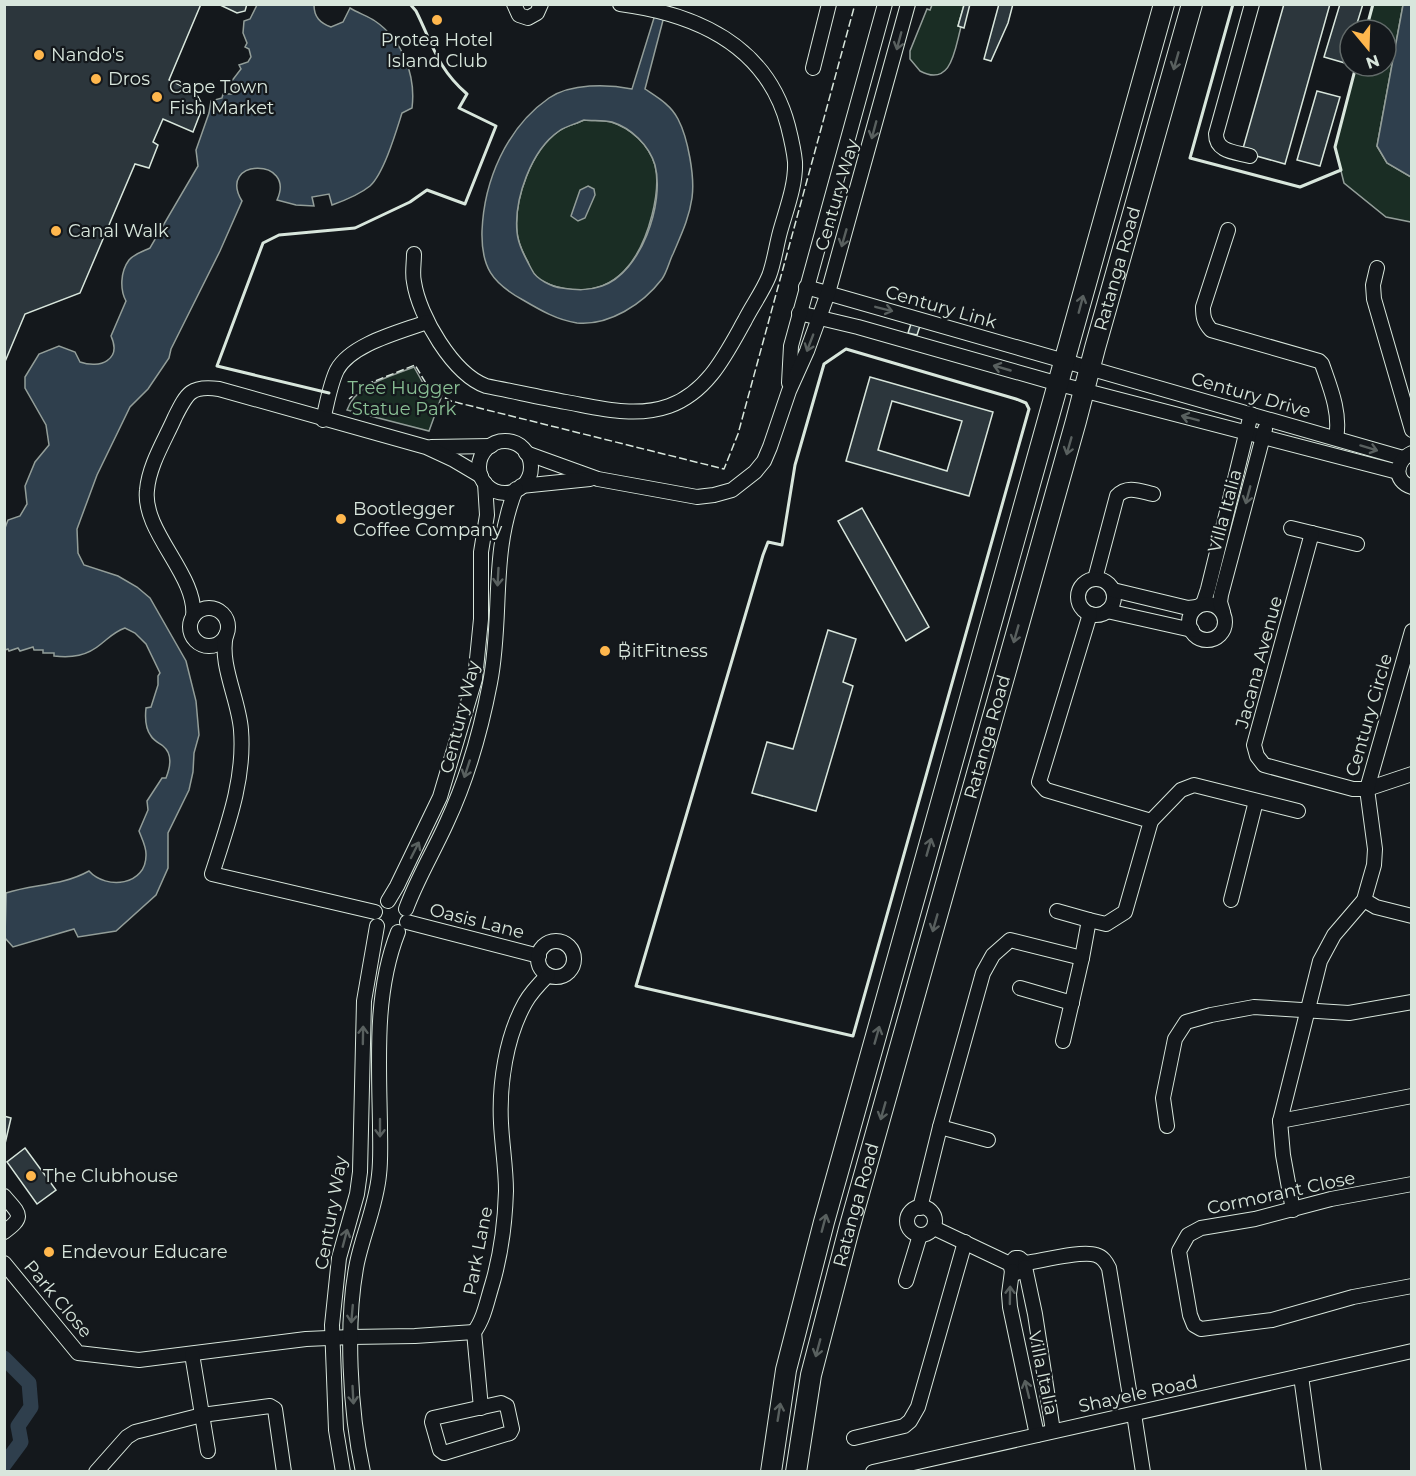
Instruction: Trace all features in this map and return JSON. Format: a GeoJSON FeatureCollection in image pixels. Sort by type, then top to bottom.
{"type":"FeatureCollection","features":[{"type":"Feature","properties":{"kind":"main road","name":"Ratanga Road"},"geometry":{"type":"LineString","coordinates":[[769,1471],[786,1370],[824,1222],[1164,4]]}},
{"type":"Feature","properties":{"kind":"main road","name":"Ratanga Road"},"geometry":{"type":"LineString","coordinates":[[798,1470],[811,1375],[849,1229],[1192,4]]}},
{"type":"Feature","properties":{"kind":"main road"},"geometry":{"type":"LineString","coordinates":[[769,1471],[798,1470]]}},
{"type":"Feature","properties":{"kind":"street"},"geometry":{"type":"LineString","coordinates":[[514,4],[519,15],[528,18],[537,13],[541,4]]}},
{"type":"Feature","properties":{"kind":"street"},"geometry":{"type":"LineString","coordinates":[[414,254],[414,282],[427,322],[466,376],[486,386],[619,412],[668,406],[689,395],[709,379],[724,357],[769,276],[794,177],[795,161],[785,115],[772,86],[753,61],[728,40],[699,25],[651,8],[620,4]]}},
{"type":"Feature","properties":{"kind":"street"},"geometry":{"type":"LineString","coordinates":[[813,68],[829,4]]}},
{"type":"Feature","properties":{"kind":"street","name":"Century Way"},"geometry":{"type":"LineString","coordinates":[[789,391],[790,346],[885,4]]}},
{"type":"Feature","properties":{"kind":"street","name":"Century Way"},"geometry":{"type":"LineString","coordinates":[[526,453],[598,479],[698,497],[732,490],[744,482],[764,461],[828,293],[908,4]]}},
{"type":"Feature","properties":{"kind":"street"},"geometry":{"type":"LineString","coordinates":[[1250,156],[1220,147],[1216,141],[1216,134],[1252,4]]}},
{"type":"Feature","properties":{"kind":"street"},"geometry":{"type":"LineString","coordinates":[[1228,230],[1203,307],[1206,324],[1211,330],[1319,361],[1322,364],[1337,416],[1336,438]]}},
{"type":"Feature","properties":{"kind":"street"},"geometry":{"type":"LineString","coordinates":[[1377,268],[1373,285],[1374,299],[1412,430]]}},
{"type":"Feature","properties":{"kind":"street","name":"Century Link"},"geometry":{"type":"LineString","coordinates":[[806,287],[1089,369]]}},
{"type":"Feature","properties":{"kind":"street"},"geometry":{"type":"LineString","coordinates":[[800,313],[858,327],[1059,384]]}},
{"type":"Feature","properties":{"kind":"street"},"geometry":{"type":"LineString","coordinates":[[328,421],[337,371],[350,355],[364,346],[427,322]]}},
{"type":"Feature","properties":{"kind":"street","name":"Century Drive"},"geometry":{"type":"LineString","coordinates":[[1089,369],[1336,438],[1407,455]]}},
{"type":"Feature","properties":{"kind":"street","name":"Century Drive"},"geometry":{"type":"LineString","coordinates":[[1059,384],[1398,472]]}},
{"type":"Feature","properties":{"kind":"street"},"geometry":{"type":"LineString","coordinates":[[229,672],[222,660],[194,638],[190,629],[193,617],[192,598],[149,512],[146,493],[149,475],[188,394],[204,387],[219,389],[426,447],[454,460],[492,489],[502,492],[519,488],[527,478],[530,469],[526,453],[518,445],[510,442],[500,442],[491,446],[426,447]]}},
{"type":"Feature","properties":{"kind":"street","name":"Villa Italia"},"geometry":{"type":"LineString","coordinates":[[1200,606],[1206,600],[1251,414]]}},
{"type":"Feature","properties":{"kind":"street","name":"Villa Italia"},"geometry":{"type":"LineString","coordinates":[[1223,612],[1220,602],[1221,595],[1268,419]]}},
{"type":"Feature","properties":{"kind":"street"},"geometry":{"type":"LineString","coordinates":[[483,480],[479,468],[480,458],[491,446]]}},
{"type":"Feature","properties":{"kind":"street"},"geometry":{"type":"LineString","coordinates":[[1407,455],[1398,465],[1398,472],[1401,480],[1412,487]]}},
{"type":"Feature","properties":{"kind":"street","name":"Century Way"},"geometry":{"type":"LineString","coordinates":[[363,1472],[356,1431],[351,1337],[357,1264],[379,1175],[381,1005],[389,955],[404,921],[415,885],[455,803],[485,707],[495,649],[500,548],[509,507],[519,488],[598,479]]}},
{"type":"Feature","properties":{"kind":"street","name":"Century Way"},"geometry":{"type":"LineString","coordinates":[[387,901],[397,886],[440,797],[475,679],[481,619],[481,552],[487,515],[483,480]]}},
{"type":"Feature","properties":{"kind":"street"},"geometry":{"type":"LineString","coordinates":[[1095,579],[1117,496],[1122,490],[1127,489],[1153,494]]}},
{"type":"Feature","properties":{"kind":"street"},"geometry":{"type":"LineString","coordinates":[[1291,528],[1357,544]]}},
{"type":"Feature","properties":{"kind":"street","name":"Jacana Avenue"},"geometry":{"type":"LineString","coordinates":[[1312,533],[1254,745],[1255,751],[1264,765],[1353,789],[1367,789]]}},
{"type":"Feature","properties":{"kind":"street"},"geometry":{"type":"LineString","coordinates":[[1107,611],[1191,630],[1203,639],[1216,637],[1225,626],[1223,612],[1214,605],[1188,608],[1113,590],[1102,580],[1095,579],[1086,582],[1079,590],[1078,599],[1082,608],[1090,614],[1099,615],[1112,605],[1113,590]]}},
{"type":"Feature","properties":{"kind":"street"},"geometry":{"type":"LineString","coordinates":[[192,598],[217,610],[225,618],[228,628],[224,651],[238,707],[241,730],[241,771],[213,874],[376,919],[385,933],[392,934],[404,921],[397,902],[387,901],[380,905],[376,919]]}},
{"type":"Feature","properties":{"kind":"street"},"geometry":{"type":"LineString","coordinates":[[1191,630],[1190,618],[1200,606]]}},
{"type":"Feature","properties":{"kind":"street"},"geometry":{"type":"LineString","coordinates":[[193,617],[201,610],[212,609]]}},
{"type":"Feature","properties":{"kind":"street"},"geometry":{"type":"LineString","coordinates":[[1090,614],[1039,782],[1046,790],[1151,821]]}},
{"type":"Feature","properties":{"kind":"street","name":"Century Circle"},"geometry":{"type":"LineString","coordinates":[[1364,900],[1374,865],[1375,849],[1367,789],[1412,632]]}},
{"type":"Feature","properties":{"kind":"street"},"geometry":{"type":"LineString","coordinates":[[207,646],[217,644],[226,635]]}},
{"type":"Feature","properties":{"kind":"street"},"geometry":{"type":"LineString","coordinates":[[1367,789],[1412,774]]}},
{"type":"Feature","properties":{"kind":"street"},"geometry":{"type":"LineString","coordinates":[[1057,911],[1106,924],[1125,912],[1151,821],[1182,790],[1194,785],[1298,811]]}},
{"type":"Feature","properties":{"kind":"street"},"geometry":{"type":"LineString","coordinates":[[1231,900],[1256,801]]}},
{"type":"Feature","properties":{"kind":"street"},"geometry":{"type":"LineString","coordinates":[[1293,1210],[1283,1155],[1280,1121],[1320,961],[1326,946],[1364,900],[1376,907],[1412,916]]}},
{"type":"Feature","properties":{"kind":"street","name":"Century Way"},"geometry":{"type":"LineString","coordinates":[[343,1472],[336,1430],[332,1337],[339,1258],[357,1194],[360,1172],[364,1001],[376,919]]}},
{"type":"Feature","properties":{"kind":"street"},"geometry":{"type":"LineString","coordinates":[[1063,1041],[1089,920]]}},
{"type":"Feature","properties":{"kind":"street","name":"Oasis Lane"},"geometry":{"type":"LineString","coordinates":[[404,921],[539,956]]}},
{"type":"Feature","properties":{"kind":"street"},"geometry":{"type":"LineString","coordinates":[[920,1208],[983,973],[993,955],[1010,940],[1082,958]]}},
{"type":"Feature","properties":{"kind":"street"},"geometry":{"type":"LineString","coordinates":[[555,942],[566,945],[573,954],[574,964],[568,973],[558,977],[548,975],[540,967],[539,956],[545,946],[555,942]]}},
{"type":"Feature","properties":{"kind":"street","name":"Park Lane"},"geometry":{"type":"LineString","coordinates":[[474,1332],[483,1313],[494,1277],[504,1222],[505,1177],[501,1107],[505,1064],[524,1005],[548,975]]}},
{"type":"Feature","properties":{"kind":"street"},"geometry":{"type":"LineString","coordinates":[[1020,988],[1072,1003]]}},
{"type":"Feature","properties":{"kind":"street"},"geometry":{"type":"LineString","coordinates":[[1167,1126],[1163,1098],[1175,1039],[1186,1022],[1254,1007],[1349,1012],[1412,1002]]}},
{"type":"Feature","properties":{"kind":"street"},"geometry":{"type":"LineString","coordinates":[[1280,1121],[1412,1096]]}},
{"type":"Feature","properties":{"kind":"street"},"geometry":{"type":"LineString","coordinates":[[940,1127],[988,1140]]}},
{"type":"Feature","properties":{"kind":"street","name":"Cormorant Close"},"geometry":{"type":"LineString","coordinates":[[1412,1184],[1331,1199],[1293,1210],[1201,1228],[1188,1235],[1179,1251],[1190,1315],[1194,1325],[1201,1329],[1272,1320],[1353,1298],[1412,1287]]}},
{"type":"Feature","properties":{"kind":"street"},"geometry":{"type":"LineString","coordinates":[[4,1196],[17,1213],[18,1218],[16,1223],[4,1232]]}},
{"type":"Feature","properties":{"kind":"street"},"geometry":{"type":"LineString","coordinates":[[920,1208],[928,1209],[935,1217],[934,1228],[920,1235],[910,1230],[907,1220],[912,1210],[920,1208]]}},
{"type":"Feature","properties":{"kind":"street"},"geometry":{"type":"LineString","coordinates":[[934,1228],[1018,1266],[1084,1254],[1095,1254],[1105,1260],[1109,1268],[1129,1390]]}},
{"type":"Feature","properties":{"kind":"street"},"geometry":{"type":"LineString","coordinates":[[906,1281],[920,1235]]}},
{"type":"Feature","properties":{"kind":"street"},"geometry":{"type":"LineString","coordinates":[[854,1438],[904,1426],[914,1415],[964,1242]]}},
{"type":"Feature","properties":{"kind":"street","name":"Park Close"},"geometry":{"type":"LineString","coordinates":[[4,1263],[78,1353],[139,1360],[192,1354]]}},
{"type":"Feature","properties":{"kind":"street","name":"Villa Italia"},"geometry":{"type":"LineString","coordinates":[[1018,1266],[1035,1314],[1053,1431]]}},
{"type":"Feature","properties":{"kind":"street","name":"Villa Italia"},"geometry":{"type":"LineString","coordinates":[[1018,1266],[1010,1293],[1017,1344],[1037,1435]]}},
{"type":"Feature","properties":{"kind":"street"},"geometry":{"type":"LineString","coordinates":[[208,1451],[192,1354],[332,1337],[415,1336],[474,1332],[481,1408]]}},
{"type":"Feature","properties":{"kind":"street"},"geometry":{"type":"LineString","coordinates":[[1017,1344],[1039,1341]]}},
{"type":"Feature","properties":{"kind":"street","name":"Shayele Road"},"geometry":{"type":"LineString","coordinates":[[873,1472],[1412,1351]]}},
{"type":"Feature","properties":{"kind":"street"},"geometry":{"type":"LineString","coordinates":[[1301,1376],[1314,1472]]}},
{"type":"Feature","properties":{"kind":"street"},"geometry":{"type":"LineString","coordinates":[[506,1404],[512,1429],[510,1433],[441,1451],[432,1419],[481,1408],[506,1404]]}},
{"type":"Feature","properties":{"kind":"street"},"geometry":{"type":"LineString","coordinates":[[96,1472],[127,1437],[135,1432],[202,1415],[273,1406],[284,1472]]}},
{"type":"Feature","properties":{"kind":"street"},"geometry":{"type":"LineString","coordinates":[[1134,1414],[1143,1472]]}},
{"type":"Feature","properties":{"kind":"green space"},"geometry":{"type":"Polygon","coordinates":[[[932,5],[964,5],[954,55],[945,70],[931,75],[920,71],[910,59],[910,51],[927,9],[930,10],[932,5]]]}},
{"type":"Feature","properties":{"kind":"green space"},"geometry":{"type":"Polygon","coordinates":[[[1373,5],[1403,5],[1398,32],[1398,18],[1369,18],[1373,5]]]}},
{"type":"Feature","properties":{"kind":"green space"},"geometry":{"type":"Polygon","coordinates":[[[1353,78],[1390,78],[1377,146],[1387,163],[1411,177],[1411,222],[1386,217],[1344,183],[1335,147],[1353,78]]]}},
{"type":"Feature","properties":{"kind":"green space"},"geometry":{"type":"Polygon","coordinates":[[[584,120],[611,122],[632,133],[644,144],[652,158],[657,177],[653,209],[647,231],[633,259],[613,280],[599,287],[584,290],[553,286],[537,277],[518,240],[517,219],[518,205],[526,177],[540,151],[559,131],[584,120]]]}},
{"type":"Feature","properties":{"kind":"green space","name":"Tree Hugger Statue Park"},"geometry":{"type":"Polygon","coordinates":[[[414,367],[428,392],[441,398],[429,431],[347,410],[351,401],[358,394],[375,382],[414,367]]]}},
{"type":"Feature","properties":{"kind":"water"},"geometry":{"type":"Polygon","coordinates":[[[257,5],[314,5],[318,19],[331,27],[343,22],[350,8],[372,19],[385,29],[406,60],[412,84],[412,108],[402,113],[389,152],[375,180],[361,192],[332,205],[329,194],[312,197],[314,206],[296,205],[277,200],[280,186],[276,176],[268,170],[257,168],[247,170],[239,177],[237,187],[242,201],[220,251],[171,349],[169,358],[148,389],[130,407],[97,475],[77,529],[78,553],[84,565],[118,576],[150,598],[186,661],[196,701],[199,735],[194,753],[193,772],[189,790],[168,833],[168,868],[156,895],[116,931],[78,937],[74,929],[13,947],[5,938],[6,893],[58,882],[89,871],[105,881],[115,882],[124,882],[140,873],[145,865],[146,854],[139,831],[148,810],[147,801],[162,778],[166,778],[170,761],[166,749],[152,738],[146,722],[146,708],[151,707],[160,673],[146,644],[135,633],[125,628],[85,654],[67,657],[54,656],[54,653],[43,653],[43,650],[34,650],[33,647],[20,651],[18,648],[5,650],[5,528],[8,520],[20,516],[27,504],[25,486],[35,462],[49,445],[46,425],[25,388],[25,377],[39,354],[59,346],[75,352],[80,362],[88,364],[101,363],[111,357],[114,344],[111,336],[126,301],[122,286],[124,270],[131,258],[150,248],[198,166],[196,150],[211,101],[222,98],[223,94],[232,94],[236,88],[231,82],[241,69],[239,65],[248,62],[251,57],[249,49],[245,47],[247,43],[243,33],[244,21],[250,19],[257,5]]]}},
{"type":"Feature","properties":{"kind":"water"},"geometry":{"type":"Polygon","coordinates":[[[658,5],[667,5],[645,89],[672,110],[685,136],[692,179],[692,198],[687,220],[664,276],[645,297],[624,312],[601,321],[577,323],[563,320],[512,294],[491,273],[486,264],[482,244],[487,193],[509,140],[534,110],[549,98],[579,87],[612,86],[632,89],[658,5]],[[584,120],[562,129],[540,150],[526,176],[518,205],[517,219],[519,242],[534,273],[549,284],[572,289],[602,286],[616,279],[628,267],[639,252],[647,235],[656,198],[655,165],[644,144],[626,128],[612,122],[584,120]]]}},
{"type":"Feature","properties":{"kind":"water"},"geometry":{"type":"Polygon","coordinates":[[[1403,5],[1412,5],[1411,177],[1387,163],[1377,146],[1390,78],[1398,78],[1398,32],[1403,5]]]}},
{"type":"Feature","properties":{"kind":"water"},"geometry":{"type":"Polygon","coordinates":[[[588,186],[594,189],[595,195],[585,218],[578,221],[571,216],[580,190],[588,186]]]}},
{"type":"Feature","properties":{"kind":"building","name":"Canal Walk"},"geometry":{"type":"Polygon","coordinates":[[[4,4],[201,4],[169,80],[196,93],[203,106],[193,132],[163,119],[153,142],[158,145],[149,168],[135,164],[80,293],[25,314],[4,364],[4,4]]]}},
{"type":"Feature","properties":{"kind":"building"},"geometry":{"type":"Polygon","coordinates":[[[218,4],[247,4],[245,11],[237,13],[218,4]]]}},
{"type":"Feature","properties":{"kind":"building"},"geometry":{"type":"Polygon","coordinates":[[[961,4],[970,4],[964,28],[958,26],[964,5],[961,4]]]}},
{"type":"Feature","properties":{"kind":"building"},"geometry":{"type":"Polygon","coordinates":[[[999,4],[1013,4],[1008,23],[991,61],[984,59],[999,4]]]}},
{"type":"Feature","properties":{"kind":"building"},"geometry":{"type":"Polygon","coordinates":[[[1284,4],[1330,4],[1285,164],[1242,152],[1284,4]]]}},
{"type":"Feature","properties":{"kind":"building"},"geometry":{"type":"Polygon","coordinates":[[[1340,4],[1363,4],[1359,18],[1338,18],[1338,61],[1324,57],[1340,4]]]}},
{"type":"Feature","properties":{"kind":"building"},"geometry":{"type":"Polygon","coordinates":[[[1317,91],[1340,97],[1320,166],[1297,160],[1317,91]]]}},
{"type":"Feature","properties":{"kind":"building"},"geometry":{"type":"Polygon","coordinates":[[[911,324],[920,326],[917,335],[908,333],[911,324]]]}},
{"type":"Feature","properties":{"kind":"building"},"geometry":{"type":"Polygon","coordinates":[[[870,377],[993,412],[969,496],[846,461],[870,377]],[[892,401],[878,450],[947,471],[962,421],[892,401]]]}},
{"type":"Feature","properties":{"kind":"building"},"geometry":{"type":"Polygon","coordinates":[[[862,508],[929,627],[906,641],[838,521],[862,508]]]}},
{"type":"Feature","properties":{"kind":"building"},"geometry":{"type":"Polygon","coordinates":[[[828,630],[856,639],[843,682],[853,686],[816,811],[752,793],[767,742],[793,749],[828,630]]]}},
{"type":"Feature","properties":{"kind":"building"},"geometry":{"type":"Polygon","coordinates":[[[4,1116],[11,1118],[4,1148],[4,1116]]]}},
{"type":"Feature","properties":{"kind":"building","name":"The Clubhouse"},"geometry":{"type":"Polygon","coordinates":[[[25,1148],[56,1190],[37,1204],[7,1162],[25,1148]]]}},
{"type":"Feature","properties":{"kind":"waterway"},"geometry":{"type":"LineString","coordinates":[[4,1358],[29,1383],[31,1407],[18,1426],[21,1442],[4,1465]]}},
{"type":"Feature","properties":{"kind":"fence"},"geometry":{"type":"LineString","coordinates":[[349,399],[365,385],[415,365],[430,390],[451,401],[724,469],[738,434],[855,4]]}},
{"type":"Feature","properties":{"kind":"wall"},"geometry":{"type":"LineString","coordinates":[[329,393],[217,366],[263,243],[279,235],[355,228],[410,202],[427,190],[465,204],[496,126],[459,108],[467,94],[442,65],[416,11],[410,4]]}},
{"type":"Feature","properties":{"kind":"wall"},"geometry":{"type":"LineString","coordinates":[[1233,4],[1190,158],[1300,187],[1341,170],[1335,147],[1353,78]]}},
{"type":"Feature","properties":{"kind":"wall"},"geometry":{"type":"LineString","coordinates":[[1369,18],[1373,4]]}},
{"type":"Feature","properties":{"kind":"wall"},"geometry":{"type":"LineString","coordinates":[[846,349],[1016,399],[1026,403],[1029,409],[853,1036],[636,986],[763,555],[768,542],[782,545],[795,465],[824,364],[846,349]]}},
{"type":"Feature","properties":{"kind":"place","name":"Protea Hotel Island Club"},"geometry":{"type":"Point","coordinates":[437,20]}},
{"type":"Feature","properties":{"kind":"place","name":"Nando's"},"geometry":{"type":"Point","coordinates":[39,55]}},
{"type":"Feature","properties":{"kind":"place","name":"Dros"},"geometry":{"type":"Point","coordinates":[96,79]}},
{"type":"Feature","properties":{"kind":"place","name":"Cape Town Fish Market"},"geometry":{"type":"Point","coordinates":[157,97]}},
{"type":"Feature","properties":{"kind":"place","name":"Canal Walk"},"geometry":{"type":"Point","coordinates":[56,231]}},
{"type":"Feature","properties":{"kind":"place","name":"Bootlegger Coffee Company"},"geometry":{"type":"Point","coordinates":[341,519]}},
{"type":"Feature","properties":{"kind":"place","name":"₿itFitness"},"geometry":{"type":"Point","coordinates":[605,651]}},
{"type":"Feature","properties":{"kind":"place","name":"The Clubhouse"},"geometry":{"type":"Point","coordinates":[31,1176]}},
{"type":"Feature","properties":{"kind":"place","name":"Endevour Educare"},"geometry":{"type":"Point","coordinates":[49,1252]}}]}
